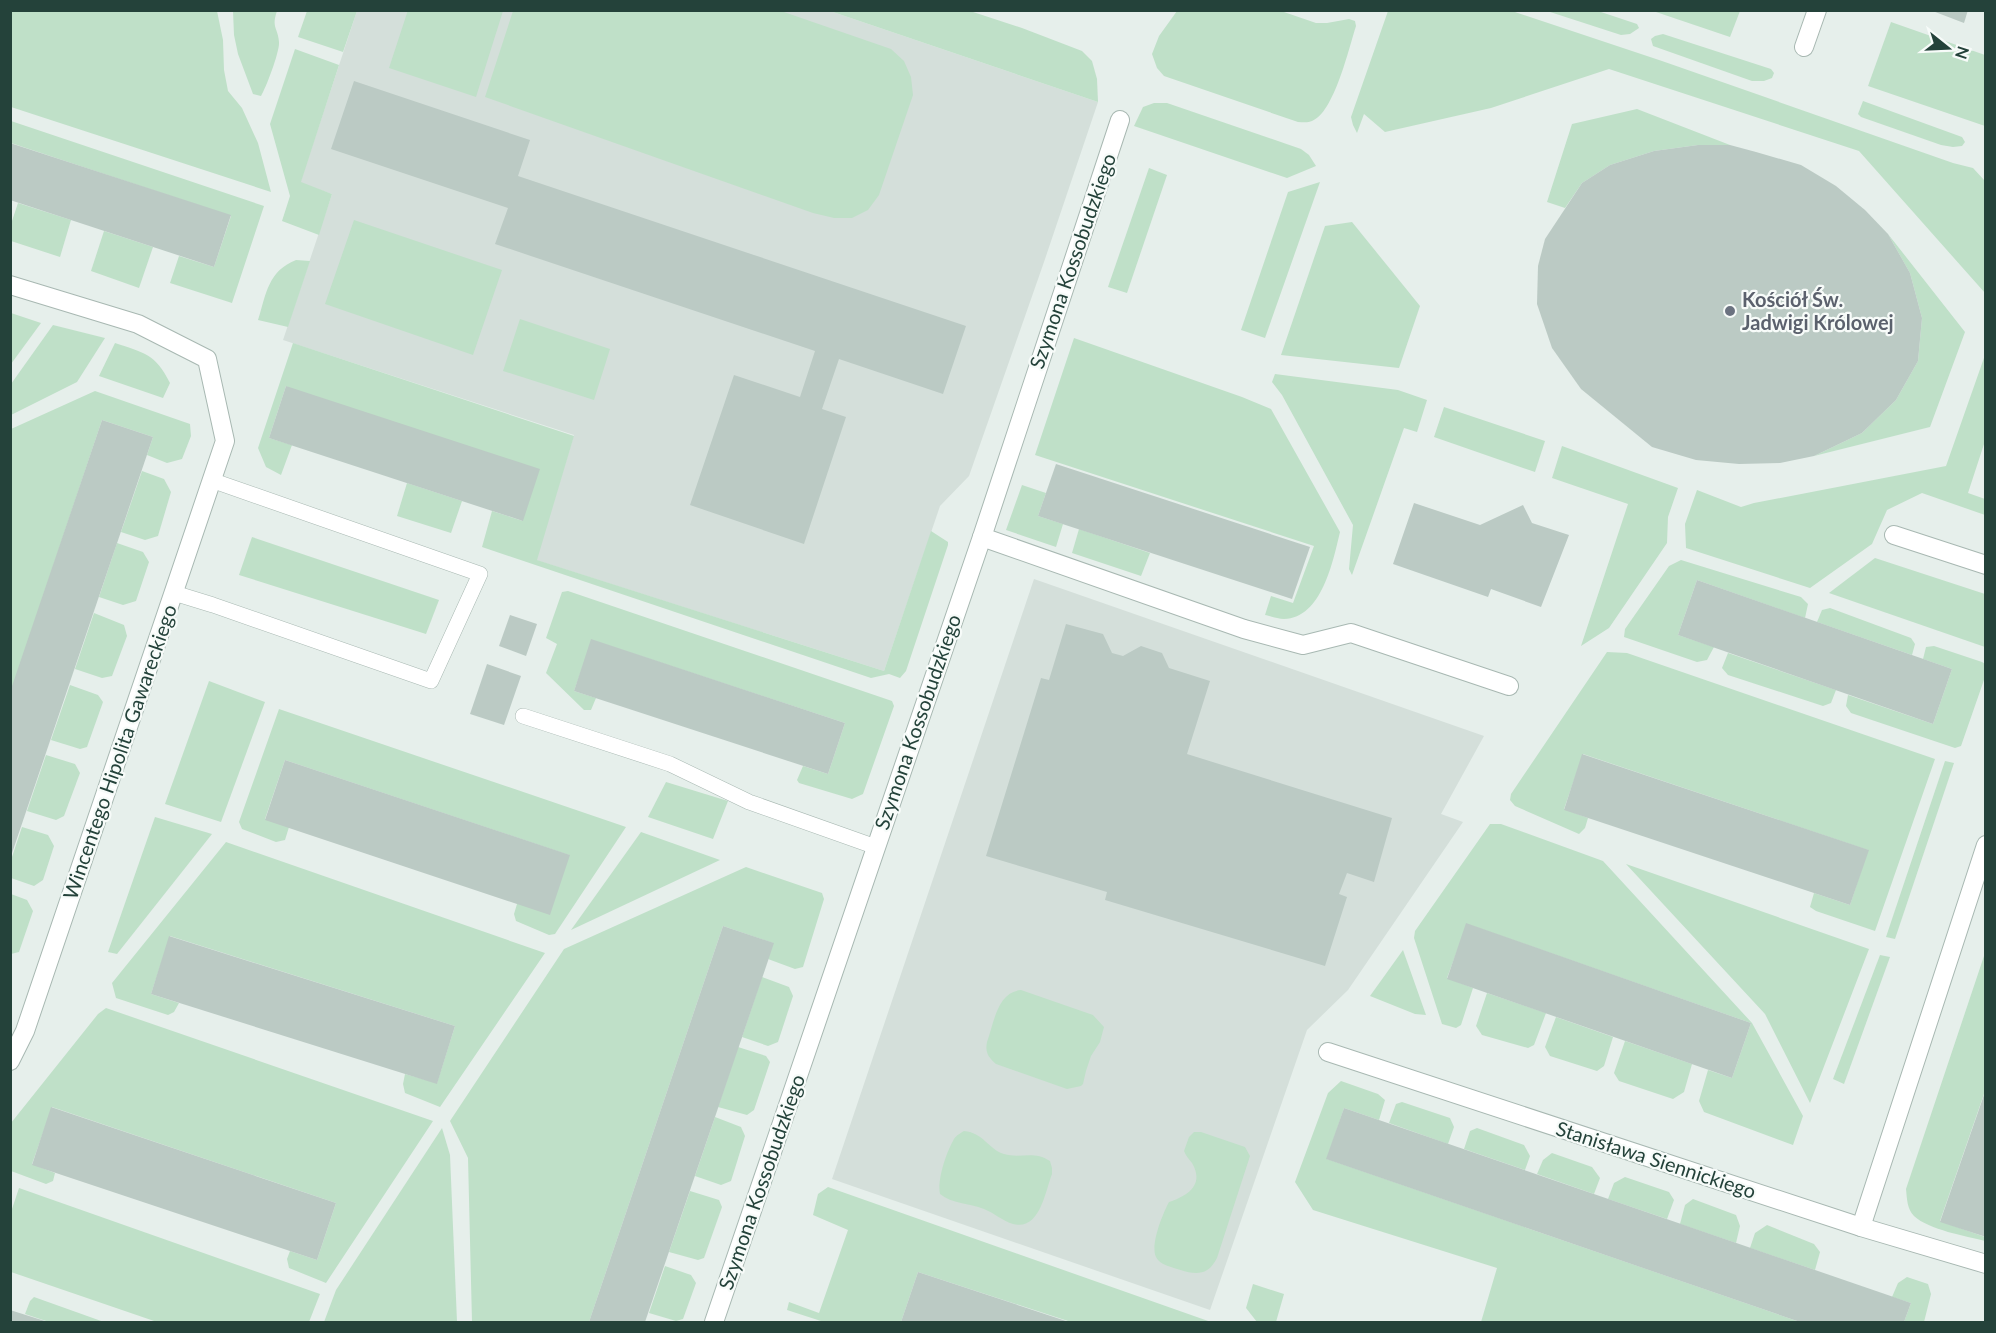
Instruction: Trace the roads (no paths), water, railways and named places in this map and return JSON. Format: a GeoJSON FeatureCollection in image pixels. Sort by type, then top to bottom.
{"type":"FeatureCollection","features":[{"type":"Feature","properties":{"kind":"street"},"geometry":{"type":"LineString","coordinates":[[1804,47],[1817,10]]}},
{"type":"Feature","properties":{"kind":"street","name":"Szymona Kossobudzkiego"},"geometry":{"type":"LineString","coordinates":[[714,1323],[982,537],[1120,120]]}},
{"type":"Feature","properties":{"kind":"street","name":"Wincentego Hipolita Gawareckiego"},"geometry":{"type":"LineString","coordinates":[[10,285],[138,324],[207,359],[225,441],[26,1031],[10,1061]]}},
{"type":"Feature","properties":{"kind":"street"},"geometry":{"type":"LineString","coordinates":[[1894,535],[1986,565]]}},
{"type":"Feature","properties":{"kind":"street"},"geometry":{"type":"LineString","coordinates":[[982,537],[1244,629],[1303,645],[1351,633],[1509,686]]}},
{"type":"Feature","properties":{"kind":"street"},"geometry":{"type":"LineString","coordinates":[[1861,1227],[1986,845]]}},
{"type":"Feature","properties":{"kind":"street","name":"Stanisława Siennickiego"},"geometry":{"type":"LineString","coordinates":[[1328,1052],[1861,1227],[1986,1264]]}},
{"type":"Feature","properties":{"kind":"lane"},"geometry":{"type":"LineString","coordinates":[[174,593],[431,681],[480,574],[212,480]]}},
{"type":"Feature","properties":{"kind":"lane"},"geometry":{"type":"LineString","coordinates":[[524,716],[670,764],[749,802],[876,847]]}},
{"type":"Feature","properties":{"kind":"place","name":"Kościół Św. Jadwigi Królowej"},"geometry":{"type":"Point","coordinates":[1730,311]}}]}
